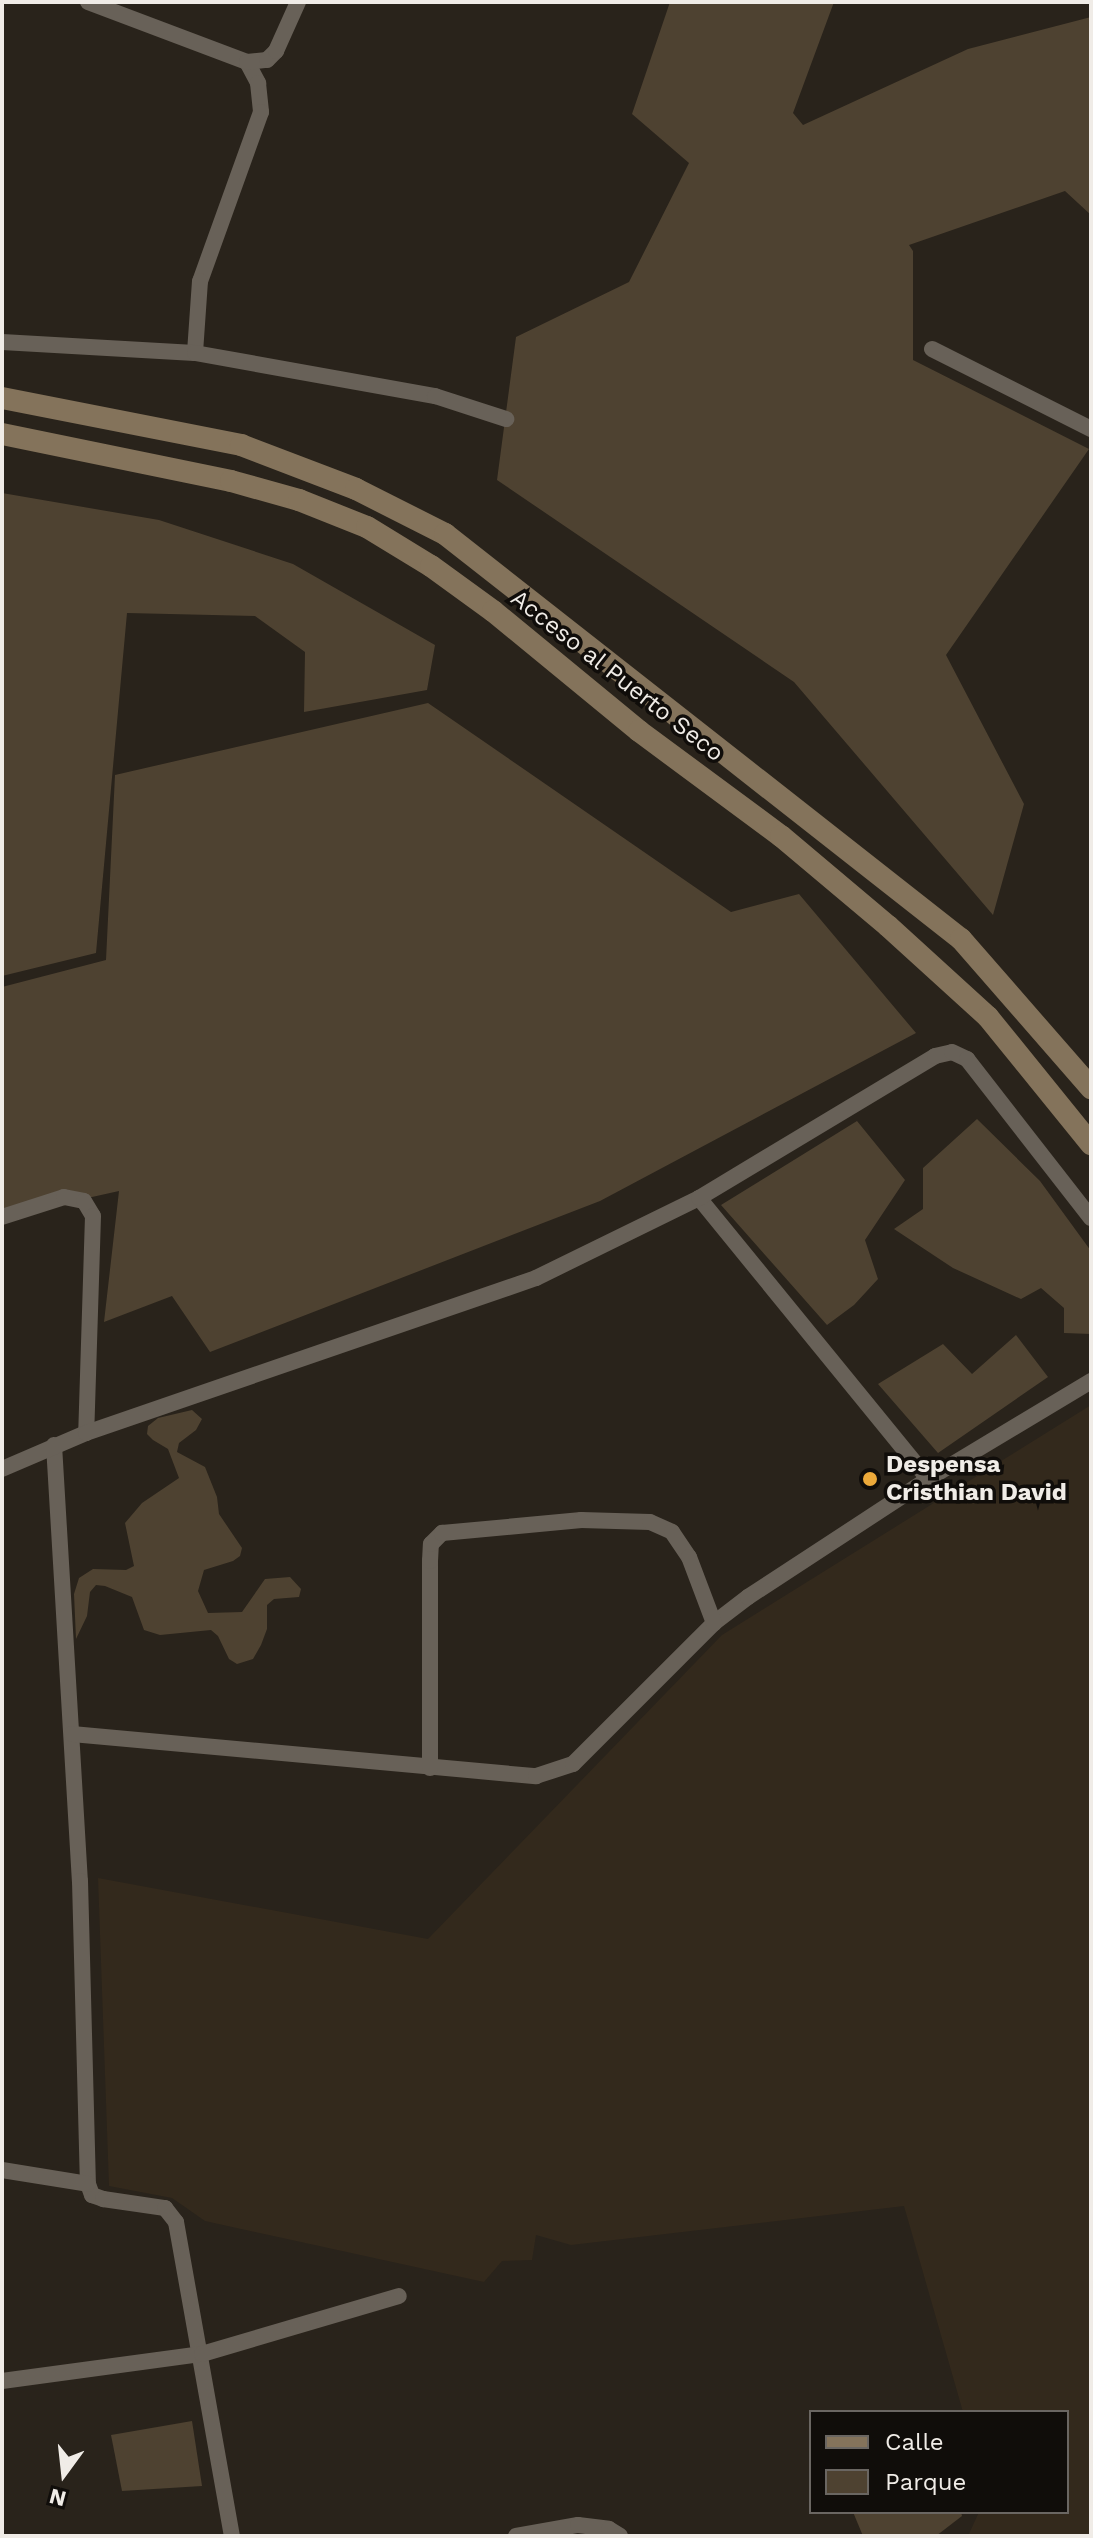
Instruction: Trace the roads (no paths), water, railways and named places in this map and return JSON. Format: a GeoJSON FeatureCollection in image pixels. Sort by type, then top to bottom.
{"type":"FeatureCollection","features":[{"type":"Feature","properties":{"kind":"main road","name":"Acceso al Puerto Seco"},"geometry":{"type":"LineString","coordinates":[[2,398],[241,445],[356,489],[445,534],[961,939],[1091,1088]]}},
{"type":"Feature","properties":{"kind":"main road","name":"Acceso al Puerto Seco"},"geometry":{"type":"LineString","coordinates":[[2,434],[231,481],[299,500],[367,527],[431,566],[493,611],[639,731],[781,836],[888,926],[988,1017],[1091,1144]]}},
{"type":"Feature","properties":{"kind":"street"},"geometry":{"type":"LineString","coordinates":[[88,2],[247,62],[267,60],[276,51],[298,2]]}},
{"type":"Feature","properties":{"kind":"street"},"geometry":{"type":"LineString","coordinates":[[195,353],[200,281],[261,112],[258,83],[247,62]]}},
{"type":"Feature","properties":{"kind":"street"},"geometry":{"type":"LineString","coordinates":[[2,342],[195,353],[435,396],[506,419]]}},
{"type":"Feature","properties":{"kind":"street"},"geometry":{"type":"LineString","coordinates":[[932,349],[1091,429]]}},
{"type":"Feature","properties":{"kind":"street"},"geometry":{"type":"LineString","coordinates":[[2,1469],[86,1433],[536,1278],[699,1198],[935,1056],[952,1052],[967,1059],[1091,1218]]}},
{"type":"Feature","properties":{"kind":"street"},"geometry":{"type":"LineString","coordinates":[[2,1217],[64,1197],[84,1201],[93,1216],[86,1433]]}},
{"type":"Feature","properties":{"kind":"street"},"geometry":{"type":"LineString","coordinates":[[699,1198],[928,1479]]}},
{"type":"Feature","properties":{"kind":"street"},"geometry":{"type":"LineString","coordinates":[[72,1734],[536,1776],[573,1764],[714,1623],[928,1479],[1091,1381]]}},
{"type":"Feature","properties":{"kind":"street"},"geometry":{"type":"LineString","coordinates":[[54,1445],[72,1734],[88,2184],[92,2195],[165,2208],[176,2222],[202,2354],[232,2536]]}},
{"type":"Feature","properties":{"kind":"street"},"geometry":{"type":"LineString","coordinates":[[430,1768],[430,1561],[431,1544],[442,1533],[581,1520],[650,1522],[672,1532],[689,1557],[714,1623]]}},
{"type":"Feature","properties":{"kind":"street"},"geometry":{"type":"LineString","coordinates":[[2,2170],[88,2184]]}},
{"type":"Feature","properties":{"kind":"street"},"geometry":{"type":"LineString","coordinates":[[2,2381],[202,2354],[399,2296]]}},
{"type":"Feature","properties":{"kind":"street"},"geometry":{"type":"LineString","coordinates":[[516,2536],[578,2525],[609,2529],[620,2536]]}},
{"type":"Feature","properties":{"kind":"place","name":"Despensa Cristhian David"},"geometry":{"type":"Point","coordinates":[870,1479]}}]}
